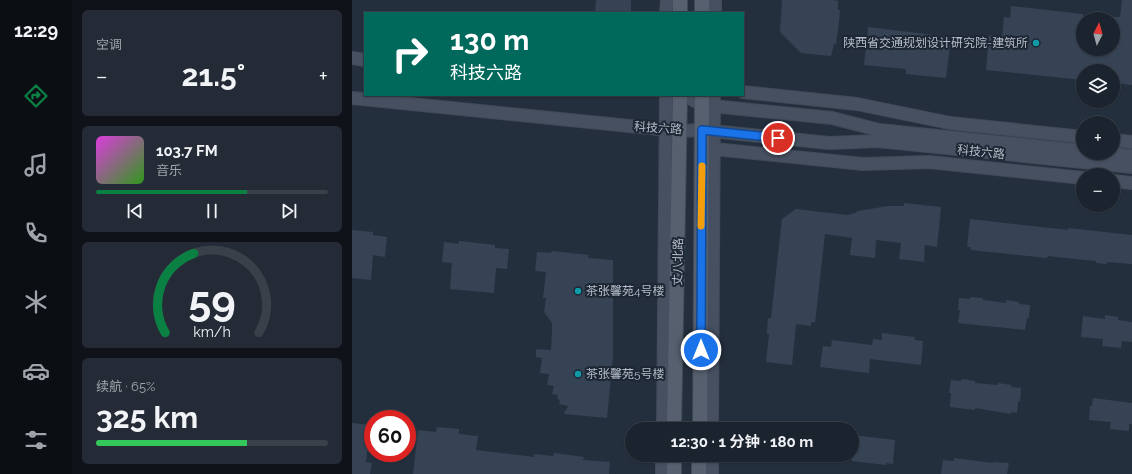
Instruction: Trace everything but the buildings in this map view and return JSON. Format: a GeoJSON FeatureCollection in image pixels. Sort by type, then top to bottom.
{"type":"FeatureCollection","features":[{"type":"Feature","properties":{"kind":"main road"},"geometry":{"type":"LineString","coordinates":[[666,0],[666,12]]}},
{"type":"Feature","properties":{"kind":"main road"},"geometry":{"type":"LineString","coordinates":[[680,0],[680,12]]}},
{"type":"Feature","properties":{"kind":"main road"},"geometry":{"type":"LineString","coordinates":[[702,0],[702,12]]}},
{"type":"Feature","properties":{"kind":"main road"},"geometry":{"type":"LineString","coordinates":[[715,0],[715,12]]}},
{"type":"Feature","properties":{"kind":"main road"},"geometry":{"type":"LineString","coordinates":[[352,58],[364,60]]}},
{"type":"Feature","properties":{"kind":"main road"},"geometry":{"type":"LineString","coordinates":[[744,92],[857,104],[950,123],[1076,136]]}},
{"type":"Feature","properties":{"kind":"main road"},"geometry":{"type":"LineString","coordinates":[[662,422],[672,130],[666,96]]}},
{"type":"Feature","properties":{"kind":"main road","name":"丈八北路"},"geometry":{"type":"LineString","coordinates":[[674,422],[672,130],[680,96]]}},
{"type":"Feature","properties":{"kind":"main road","name":"科技六路"},"geometry":{"type":"LineString","coordinates":[[690,96],[832,118],[879,130],[1076,150]]}},
{"type":"Feature","properties":{"kind":"main road","name":"科技六路"},"geometry":{"type":"LineString","coordinates":[[352,98],[672,130],[708,131],[829,143],[878,141],[1132,167]]}},
{"type":"Feature","properties":{"kind":"main road","name":"丈八北路"},"geometry":{"type":"LineString","coordinates":[[700,422],[709,99]]}},
{"type":"Feature","properties":{"kind":"main road"},"geometry":{"type":"LineString","coordinates":[[708,131],[714,149],[712,422]]}},
{"type":"Feature","properties":{"kind":"main road"},"geometry":{"type":"LineString","coordinates":[[1120,141],[1132,142]]}},
{"type":"Feature","properties":{"kind":"main road"},"geometry":{"type":"LineString","coordinates":[[714,149],[863,164],[929,162],[1076,177]]}},
{"type":"Feature","properties":{"kind":"main road"},"geometry":{"type":"LineString","coordinates":[[1120,155],[1132,156]]}},
{"type":"Feature","properties":{"kind":"main road"},"geometry":{"type":"LineString","coordinates":[[1120,182],[1132,183]]}},
{"type":"Feature","properties":{"kind":"main road"},"geometry":{"type":"LineString","coordinates":[[662,462],[662,474]]}},
{"type":"Feature","properties":{"kind":"main road"},"geometry":{"type":"LineString","coordinates":[[674,462],[674,474]]}},
{"type":"Feature","properties":{"kind":"main road"},"geometry":{"type":"LineString","coordinates":[[699,462],[699,474]]}},
{"type":"Feature","properties":{"kind":"main road"},"geometry":{"type":"LineString","coordinates":[[712,462],[712,474]]}},
{"type":"Feature","properties":{"kind":"slow traffic"},"geometry":{"type":"LineString","coordinates":[[701,226],[702,166]]}},
{"type":"Feature","properties":{"kind":"place","name":"陕西省交通规划设计研究院-建筑所"},"geometry":{"type":"Point","coordinates":[1036,43]}},
{"type":"Feature","properties":{"kind":"place","name":"茶张馨苑4号楼"},"geometry":{"type":"Point","coordinates":[578,291]}},
{"type":"Feature","properties":{"kind":"place","name":"茶张馨苑5号楼"},"geometry":{"type":"Point","coordinates":[578,374]}},
{"type":"Feature","properties":{"kind":"route"},"geometry":{"type":"LineString","coordinates":[[701,350],[702,130],[778,138]]}}]}
